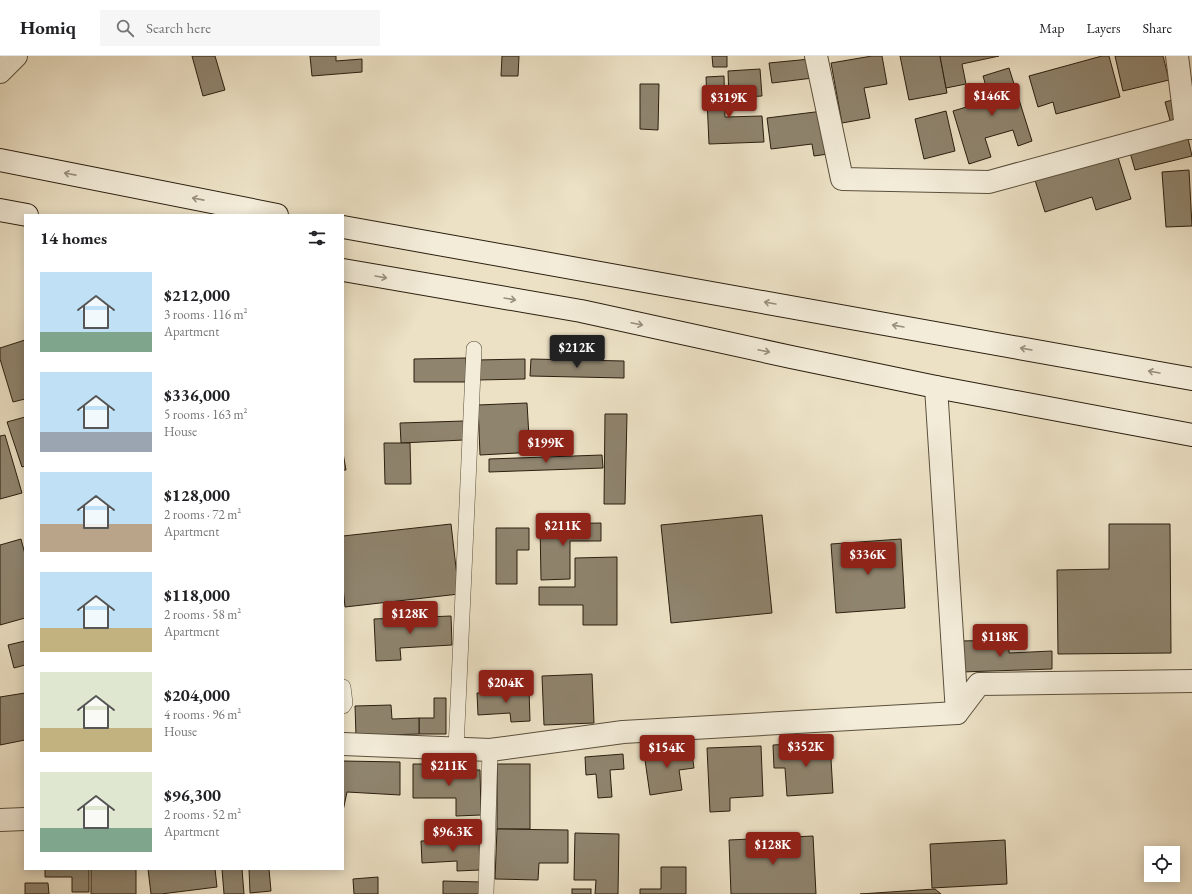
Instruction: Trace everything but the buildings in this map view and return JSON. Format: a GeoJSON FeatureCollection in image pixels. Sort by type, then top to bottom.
{"type":"FeatureCollection","features":[{"type":"Feature","properties":{"kind":"main road"},"geometry":{"type":"LineString","coordinates":[[0,72],[16,56]]}},
{"type":"Feature","properties":{"kind":"main road"},"geometry":{"type":"LineString","coordinates":[[816,56],[842,179],[989,182],[1189,128],[1177,56]]}},
{"type":"Feature","properties":{"kind":"main road"},"geometry":{"type":"LineString","coordinates":[[0,160],[272,214]]}},
{"type":"Feature","properties":{"kind":"main road"},"geometry":{"type":"LineString","coordinates":[[0,210],[24,214]]}},
{"type":"Feature","properties":{"kind":"main road"},"geometry":{"type":"LineString","coordinates":[[344,227],[1192,379]]}},
{"type":"Feature","properties":{"kind":"main road"},"geometry":{"type":"LineString","coordinates":[[344,270],[581,311],[791,358],[1192,435]]}},
{"type":"Feature","properties":{"kind":"main road"},"geometry":{"type":"LineString","coordinates":[[936,387],[957,713]]}},
{"type":"Feature","properties":{"kind":"main road"},"geometry":{"type":"LineString","coordinates":[[344,744],[490,750],[622,732],[957,713],[979,684],[1192,681]]}},
{"type":"Feature","properties":{"kind":"main road"},"geometry":{"type":"LineString","coordinates":[[0,820],[24,819]]}},
{"type":"Feature","properties":{"kind":"lane"},"geometry":{"type":"LineString","coordinates":[[456,749],[474,349]]}},
{"type":"Feature","properties":{"kind":"lane"},"geometry":{"type":"LineString","coordinates":[[486,894],[490,750]]}}]}
